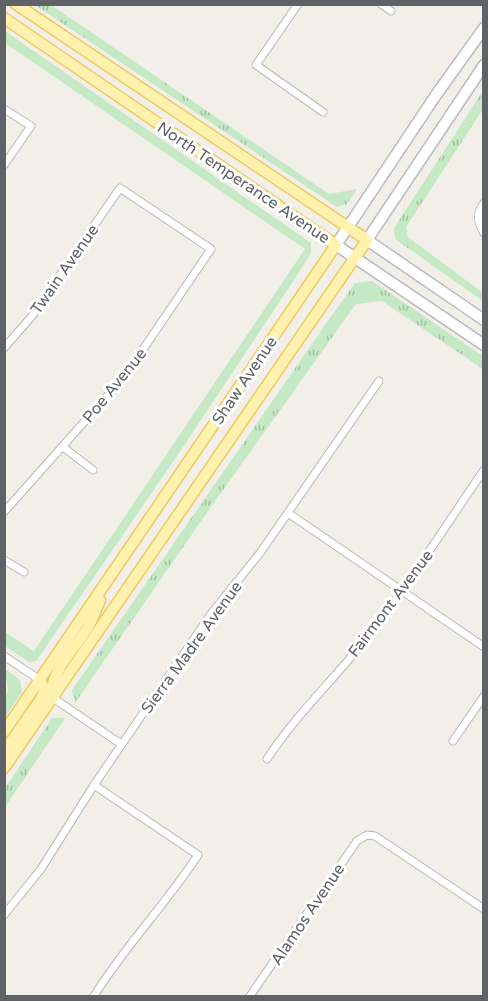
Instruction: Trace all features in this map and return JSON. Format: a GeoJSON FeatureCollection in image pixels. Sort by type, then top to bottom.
{"type":"FeatureCollection","features":[{"type":"Feature","properties":{"kind":"main road","name":"North Temperance Avenue"},"geometry":{"type":"LineString","coordinates":[[16,4],[483,320]]}},
{"type":"Feature","properties":{"kind":"main road","name":"North Temperance Avenue"},"geometry":{"type":"LineString","coordinates":[[4,18],[483,345]]}},
{"type":"Feature","properties":{"kind":"main road","name":"Shaw Avenue"},"geometry":{"type":"LineString","coordinates":[[4,732],[483,28]]}},
{"type":"Feature","properties":{"kind":"main road","name":"Shaw Avenue"},"geometry":{"type":"LineString","coordinates":[[4,768],[355,258],[483,65]]}},
{"type":"Feature","properties":{"kind":"main road"},"geometry":{"type":"LineString","coordinates":[[53,698],[51,688],[54,677],[90,624],[110,578]]}},
{"type":"Feature","properties":{"kind":"main road"},"geometry":{"type":"LineString","coordinates":[[4,752],[42,697],[44,688],[40,680]]}},
{"type":"Feature","properties":{"kind":"street"},"geometry":{"type":"LineString","coordinates":[[298,4],[256,65],[323,112]]}},
{"type":"Feature","properties":{"kind":"street"},"geometry":{"type":"LineString","coordinates":[[381,4],[391,11]]}},
{"type":"Feature","properties":{"kind":"street"},"geometry":{"type":"LineString","coordinates":[[4,109],[31,126],[4,165]]}},
{"type":"Feature","properties":{"kind":"street","name":"Poe Avenue"},"geometry":{"type":"LineString","coordinates":[[4,512],[125,376],[212,249],[120,188]]}},
{"type":"Feature","properties":{"kind":"street","name":"Twain Avenue"},"geometry":{"type":"LineString","coordinates":[[4,348],[32,316],[120,188]]}},
{"type":"Feature","properties":{"kind":"street"},"geometry":{"type":"LineString","coordinates":[[483,203],[479,209],[478,224],[483,233]]}},
{"type":"Feature","properties":{"kind":"street","name":"Sierra Madre Avenue"},"geometry":{"type":"LineString","coordinates":[[4,915],[41,869],[94,785],[211,614],[260,553],[379,381]]}},
{"type":"Feature","properties":{"kind":"street"},"geometry":{"type":"LineString","coordinates":[[63,447],[93,470]]}},
{"type":"Feature","properties":{"kind":"street","name":"Fairmont Avenue"},"geometry":{"type":"LineString","coordinates":[[267,759],[284,732],[360,647],[402,591],[483,470]]}},
{"type":"Feature","properties":{"kind":"street"},"geometry":{"type":"LineString","coordinates":[[288,513],[483,647]]}},
{"type":"Feature","properties":{"kind":"street"},"geometry":{"type":"LineString","coordinates":[[4,560],[24,572]]}},
{"type":"Feature","properties":{"kind":"street"},"geometry":{"type":"LineString","coordinates":[[4,656],[40,680]]}},
{"type":"Feature","properties":{"kind":"street"},"geometry":{"type":"LineString","coordinates":[[453,741],[483,696]]}},
{"type":"Feature","properties":{"kind":"street"},"geometry":{"type":"LineString","coordinates":[[53,698],[122,744]]}},
{"type":"Feature","properties":{"kind":"street"},"geometry":{"type":"LineString","coordinates":[[94,785],[198,855],[108,973],[94,996]]}},
{"type":"Feature","properties":{"kind":"street","name":"Alamos Avenue"},"geometry":{"type":"LineString","coordinates":[[250,996],[357,842],[367,835],[375,836],[483,909]]}},
{"type":"Feature","properties":{"kind":"green space"},"geometry":{"type":"Polygon","coordinates":[[[35,5],[51,5],[329,194],[357,189],[347,204],[337,207],[35,5]]]}},
{"type":"Feature","properties":{"kind":"green space"},"geometry":{"type":"Polygon","coordinates":[[[5,31],[311,243],[311,253],[294,280],[175,459],[36,661],[29,662],[5,646],[5,632],[34,651],[305,249],[5,43],[5,31]]]}},
{"type":"Feature","properties":{"kind":"green space"},"geometry":{"type":"Polygon","coordinates":[[[483,91],[483,109],[406,227],[408,237],[483,293],[483,301],[395,239],[394,228],[483,91]]]}},
{"type":"Feature","properties":{"kind":"green space"},"geometry":{"type":"Polygon","coordinates":[[[372,281],[483,356],[483,369],[382,301],[356,304],[208,511],[75,703],[72,690],[330,318],[355,283],[372,281]]]}},
{"type":"Feature","properties":{"kind":"green space"},"geometry":{"type":"Polygon","coordinates":[[[5,669],[20,680],[22,692],[5,717],[5,696],[8,691],[5,669]]]}},
{"type":"Feature","properties":{"kind":"green space"},"geometry":{"type":"Polygon","coordinates":[[[52,718],[65,718],[5,807],[5,788],[52,718]]]}}]}
